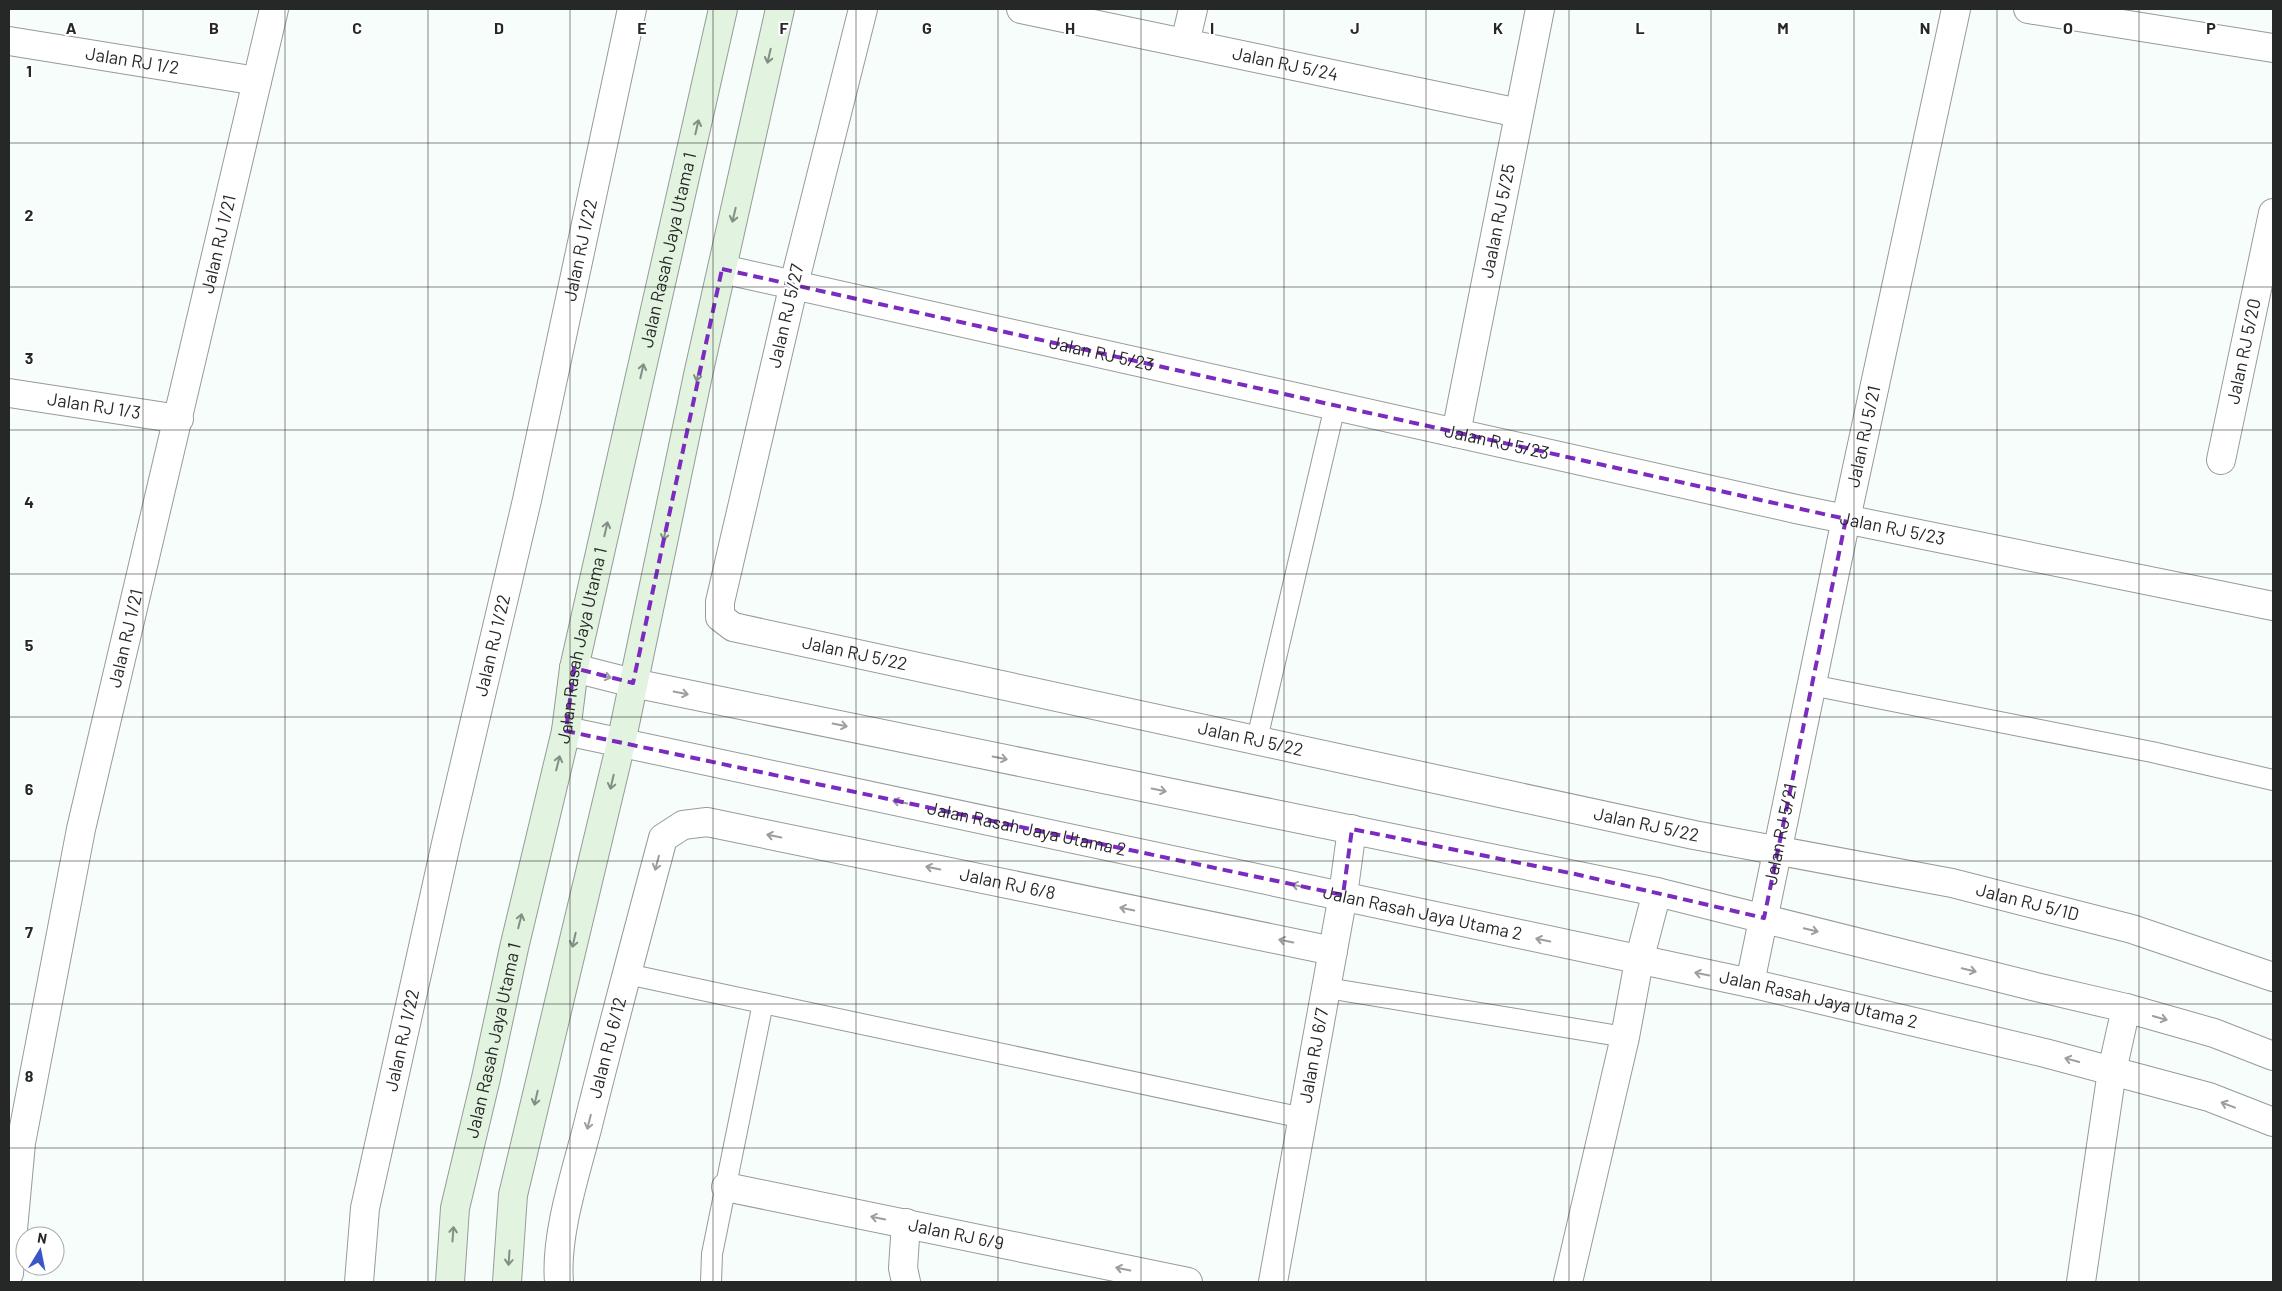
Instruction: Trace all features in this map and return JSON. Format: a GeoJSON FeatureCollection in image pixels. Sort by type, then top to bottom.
{"type":"FeatureCollection","features":[{"type":"Feature","properties":{"kind":"main road","name":"Jalan Rasah Jaya Utama 1"},"geometry":{"type":"LineString","coordinates":[[450,1282],[455,1208],[566,731],[574,668],[724,9]]}},
{"type":"Feature","properties":{"kind":"main road"},"geometry":{"type":"LineString","coordinates":[[507,1282],[514,1195],[621,743],[722,268],[780,9]]}},
{"type":"Feature","properties":{"kind":"street","name":"Jalan RJ 1/21"},"geometry":{"type":"LineString","coordinates":[[9,1273],[21,1143],[82,828],[274,9]]}},
{"type":"Feature","properties":{"kind":"street","name":"Jalan RJ 1/22"},"geometry":{"type":"LineString","coordinates":[[359,1282],[365,1208],[447,839],[527,500],[632,9]]}},
{"type":"Feature","properties":{"kind":"street","name":"Jalan RJ 5/27"},"geometry":{"type":"LineString","coordinates":[[726,623],[720,617],[720,602],[794,284],[863,9]]}},
{"type":"Feature","properties":{"kind":"street","name":"Jalan RJ 5/24"},"geometry":{"type":"LineString","coordinates":[[1021,9],[1519,113]]}},
{"type":"Feature","properties":{"kind":"street"},"geometry":{"type":"LineString","coordinates":[[1185,43],[1194,9]]}},
{"type":"Feature","properties":{"kind":"street","name":"Jaalan RJ 5/25"},"geometry":{"type":"LineString","coordinates":[[1456,433],[1540,9]]}},
{"type":"Feature","properties":{"kind":"street","name":"Jalan RJ 5/21"},"geometry":{"type":"LineString","coordinates":[[1750,983],[1846,519],[1956,9]]}},
{"type":"Feature","properties":{"kind":"street"},"geometry":{"type":"LineString","coordinates":[[2028,9],[2273,48]]}},
{"type":"Feature","properties":{"kind":"street","name":"Jalan RJ 1/2"},"geometry":{"type":"LineString","coordinates":[[9,41],[257,81]]}},
{"type":"Feature","properties":{"kind":"street","name":"Jalan RJ 5/20"},"geometry":{"type":"LineString","coordinates":[[2221,460],[2273,212]]}},
{"type":"Feature","properties":{"kind":"street","name":"Jalan RJ 5/23"},"geometry":{"type":"LineString","coordinates":[[722,268],[1846,519],[2273,606]]}},
{"type":"Feature","properties":{"kind":"street","name":"Jalan RJ 1/3"},"geometry":{"type":"LineString","coordinates":[[9,393],[179,419]]}},
{"type":"Feature","properties":{"kind":"street","name":"Jalan RJ 5/22"},"geometry":{"type":"LineString","coordinates":[[726,623],[733,628],[1257,739],[1694,835],[1777,850]]}},
{"type":"Feature","properties":{"kind":"street"},"geometry":{"type":"LineString","coordinates":[[574,668],[633,683],[1657,892],[2036,988],[2126,1008],[2214,1033],[2273,1056]]}},
{"type":"Feature","properties":{"kind":"street","name":"Jalan Rasah Jaya Utama 2"},"geometry":{"type":"LineString","coordinates":[[566,731],[1343,895],[1639,961],[1750,983],[2112,1071],[2209,1097],[2273,1122]]}},
{"type":"Feature","properties":{"kind":"street","name":"Jalan RJ 6/8"},"geometry":{"type":"LineString","coordinates":[[683,825],[707,822],[1333,951]]}},
{"type":"Feature","properties":{"kind":"street","name":"Jalan RJ 6/12"},"geometry":{"type":"LineString","coordinates":[[559,1282],[558,1264],[568,1203],[663,838],[683,825]]}},
{"type":"Feature","properties":{"kind":"street","name":"Jalan RJ 6/7"},"geometry":{"type":"LineString","coordinates":[[1273,1282],[1327,988],[1352,829]]}},
{"type":"Feature","properties":{"kind":"street","name":"Jalan RJ 5/1D"},"geometry":{"type":"LineString","coordinates":[[1777,850],[1952,883],[2114,924],[2224,959],[2273,977]]}},
{"type":"Feature","properties":{"kind":"street"},"geometry":{"type":"LineString","coordinates":[[1568,1282],[1625,1037],[1639,961],[1657,892]]}},
{"type":"Feature","properties":{"kind":"street"},"geometry":{"type":"LineString","coordinates":[[2081,1282],[2112,1071],[2126,1008]]}},
{"type":"Feature","properties":{"kind":"street","name":"Jalan RJ 6/9"},"geometry":{"type":"LineString","coordinates":[[726,1187],[1188,1282]]}},
{"type":"Feature","properties":{"kind":"street"},"geometry":{"type":"LineString","coordinates":[[906,1223],[903,1268],[906,1282]]}},
{"type":"Feature","properties":{"kind":"lane"},"geometry":{"type":"LineString","coordinates":[[1257,739],[1335,406]]}},
{"type":"Feature","properties":{"kind":"lane"},"geometry":{"type":"LineString","coordinates":[[1811,685],[2142,750],[2273,780]]}},
{"type":"Feature","properties":{"kind":"lane"},"geometry":{"type":"LineString","coordinates":[[627,974],[1303,1118]]}},
{"type":"Feature","properties":{"kind":"lane"},"geometry":{"type":"LineString","coordinates":[[1327,988],[1625,1037]]}},
{"type":"Feature","properties":{"kind":"lane"},"geometry":{"type":"LineString","coordinates":[[711,1282],[712,1254],[763,1003]]}},
{"type":"Feature","properties":{"kind":"highlighted area"},"geometry":{"type":"Polygon","coordinates":[[[722,269],[1846,519],[1764,918],[1575,874],[1352,829],[1343,895],[566,731],[574,668],[633,683],[722,269]]]}}]}
